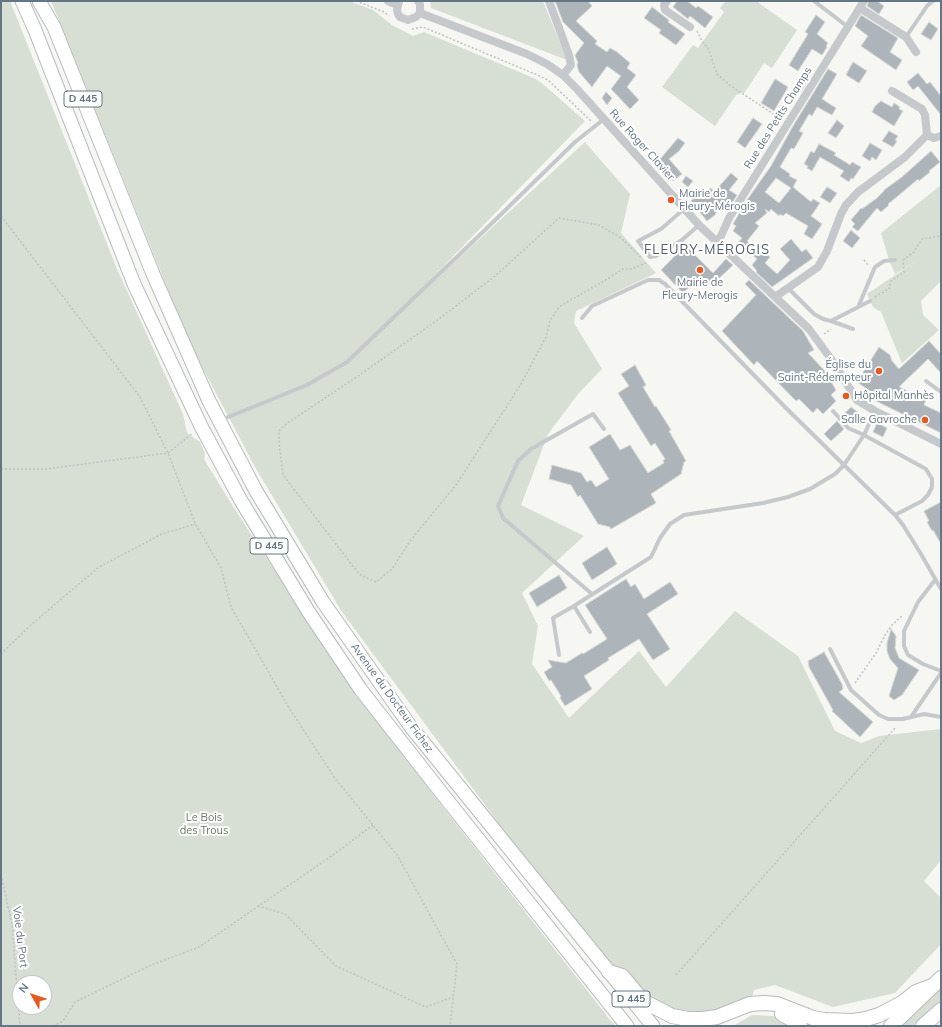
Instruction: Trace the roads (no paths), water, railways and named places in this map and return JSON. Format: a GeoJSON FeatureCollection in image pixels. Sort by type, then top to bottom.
{"type":"FeatureCollection","features":[{"type":"Feature","properties":{"kind":"highway"},"geometry":{"type":"LineString","coordinates":[[609,972],[622,976],[643,1001],[672,1016],[688,1019],[717,1017],[750,1004],[764,1003],[777,1004],[813,1018],[853,1021],[879,1015],[902,1003],[916,992],[937,982]]}},
{"type":"Feature","properties":{"kind":"highway"},"geometry":{"type":"LineString","coordinates":[[891,1026],[937,982]]}},
{"type":"Feature","properties":{"kind":"highway"},"geometry":{"type":"LineString","coordinates":[[725,1026],[737,1016],[748,1011],[762,1010],[774,1011],[786,1015],[797,1022],[800,1026]]}},
{"type":"Feature","properties":{"kind":"highway"},"geometry":{"type":"LineString","coordinates":[[923,1026],[941,1010]]}},
{"type":"Feature","properties":{"kind":"main road","name":"D 445"},"geometry":{"type":"LineString","coordinates":[[22,1],[35,30],[134,284],[201,426],[240,499],[308,611],[361,690],[627,1026]]}},
{"type":"Feature","properties":{"kind":"main road","name":"Avenue du Docteur Fichez"},"geometry":{"type":"LineString","coordinates":[[39,1],[54,27],[153,274],[209,401],[256,491],[323,602],[411,727],[609,972]]}},
{"type":"Feature","properties":{"kind":"main road","name":"D 445"},"geometry":{"type":"LineString","coordinates":[[609,972],[653,1026]]}},
{"type":"Feature","properties":{"kind":"street"},"geometry":{"type":"LineString","coordinates":[[388,1],[398,3],[396,10],[404,19],[413,20],[420,13],[420,4],[418,1]]}},
{"type":"Feature","properties":{"kind":"street"},"geometry":{"type":"LineString","coordinates":[[548,1],[569,55],[571,65],[563,75]]}},
{"type":"Feature","properties":{"kind":"street"},"geometry":{"type":"LineString","coordinates":[[667,1],[664,5],[666,10],[690,28]]}},
{"type":"Feature","properties":{"kind":"street","name":"Rue des Petits Champs"},"geometry":{"type":"LineString","coordinates":[[717,241],[721,236],[729,218],[862,3],[906,37],[916,52]]}},
{"type":"Feature","properties":{"kind":"street","name":"Rue Roger Clavier"},"geometry":{"type":"LineString","coordinates":[[420,13],[527,54],[547,64],[563,75],[577,88],[699,225],[802,322],[831,359],[857,400],[875,411],[941,444]]}},
{"type":"Feature","properties":{"kind":"street"},"geometry":{"type":"LineString","coordinates":[[892,91],[922,109],[925,115],[927,135]]}},
{"type":"Feature","properties":{"kind":"street"},"geometry":{"type":"LineString","coordinates":[[927,135],[934,138],[941,136]]}},
{"type":"Feature","properties":{"kind":"street"},"geometry":{"type":"LineString","coordinates":[[775,297],[818,267],[822,261],[841,214],[846,205],[858,192],[905,157],[927,135]]}},
{"type":"Feature","properties":{"kind":"lane"},"geometry":{"type":"LineString","coordinates":[[814,1],[848,27]]}},
{"type":"Feature","properties":{"kind":"lane"},"geometry":{"type":"LineString","coordinates":[[906,37],[927,6],[933,1]]}},
{"type":"Feature","properties":{"kind":"lane"},"geometry":{"type":"LineString","coordinates":[[219,421],[307,385],[347,362],[575,142],[604,119]]}},
{"type":"Feature","properties":{"kind":"lane"},"geometry":{"type":"LineString","coordinates":[[684,209],[661,229],[638,241],[650,257],[656,256],[682,240],[699,225]]}},
{"type":"Feature","properties":{"kind":"lane"},"geometry":{"type":"LineString","coordinates":[[859,306],[875,267],[884,261],[895,260]]}},
{"type":"Feature","properties":{"kind":"lane"},"geometry":{"type":"LineString","coordinates":[[582,318],[592,306],[648,280],[659,280],[665,284],[895,515],[918,548],[941,589]]}},
{"type":"Feature","properties":{"kind":"lane"},"geometry":{"type":"LineString","coordinates":[[788,288],[814,314],[823,319],[853,328]]}},
{"type":"Feature","properties":{"kind":"lane"},"geometry":{"type":"LineString","coordinates":[[832,321],[870,300]]}},
{"type":"Feature","properties":{"kind":"lane"},"geometry":{"type":"LineString","coordinates":[[926,381],[941,392]]}},
{"type":"Feature","properties":{"kind":"lane"},"geometry":{"type":"LineString","coordinates":[[833,411],[848,428],[864,435],[926,470],[932,479],[932,487],[928,495],[922,501],[895,515]]}},
{"type":"Feature","properties":{"kind":"lane"},"geometry":{"type":"LineString","coordinates":[[559,655],[553,618],[651,557],[660,538],[670,524],[684,515],[788,498],[810,489],[835,474],[844,465],[864,435],[875,411]]}},
{"type":"Feature","properties":{"kind":"lane"},"geometry":{"type":"LineString","coordinates":[[592,594],[503,518],[498,506],[518,461],[531,448],[594,414],[604,429]]}},
{"type":"Feature","properties":{"kind":"lane"},"geometry":{"type":"LineString","coordinates":[[911,717],[941,672],[908,655],[904,646],[904,630],[918,602],[935,580]]}},
{"type":"Feature","properties":{"kind":"lane"},"geometry":{"type":"LineString","coordinates":[[574,606],[590,632]]}},
{"type":"Feature","properties":{"kind":"lane"},"geometry":{"type":"LineString","coordinates":[[830,649],[851,690],[879,715],[888,719],[903,719],[924,714],[941,717]]}},
{"type":"Feature","properties":{"kind":"place","name":"Mairie de Fleury-Mérogis"},"geometry":{"type":"Point","coordinates":[671,200]}},
{"type":"Feature","properties":{"kind":"place","name":"Mairie de Fleury-Merogis"},"geometry":{"type":"Point","coordinates":[700,270]}},
{"type":"Feature","properties":{"kind":"place","name":"Église du Saint-Rédempteur"},"geometry":{"type":"Point","coordinates":[879,371]}},
{"type":"Feature","properties":{"kind":"place","name":"Hôpital Manhès"},"geometry":{"type":"Point","coordinates":[846,396]}},
{"type":"Feature","properties":{"kind":"place","name":"Salle Gavroche"},"geometry":{"type":"Point","coordinates":[925,420]}},
{"type":"Feature","properties":{"kind":"district","name":"FLEURY-MÉROGIS"},"geometry":{"type":"Point","coordinates":[707,250]}},
{"type":"Feature","properties":{"kind":"park label","name":"Le Bois des Trous"},"geometry":{"type":"Point","coordinates":[204,824]}}]}
